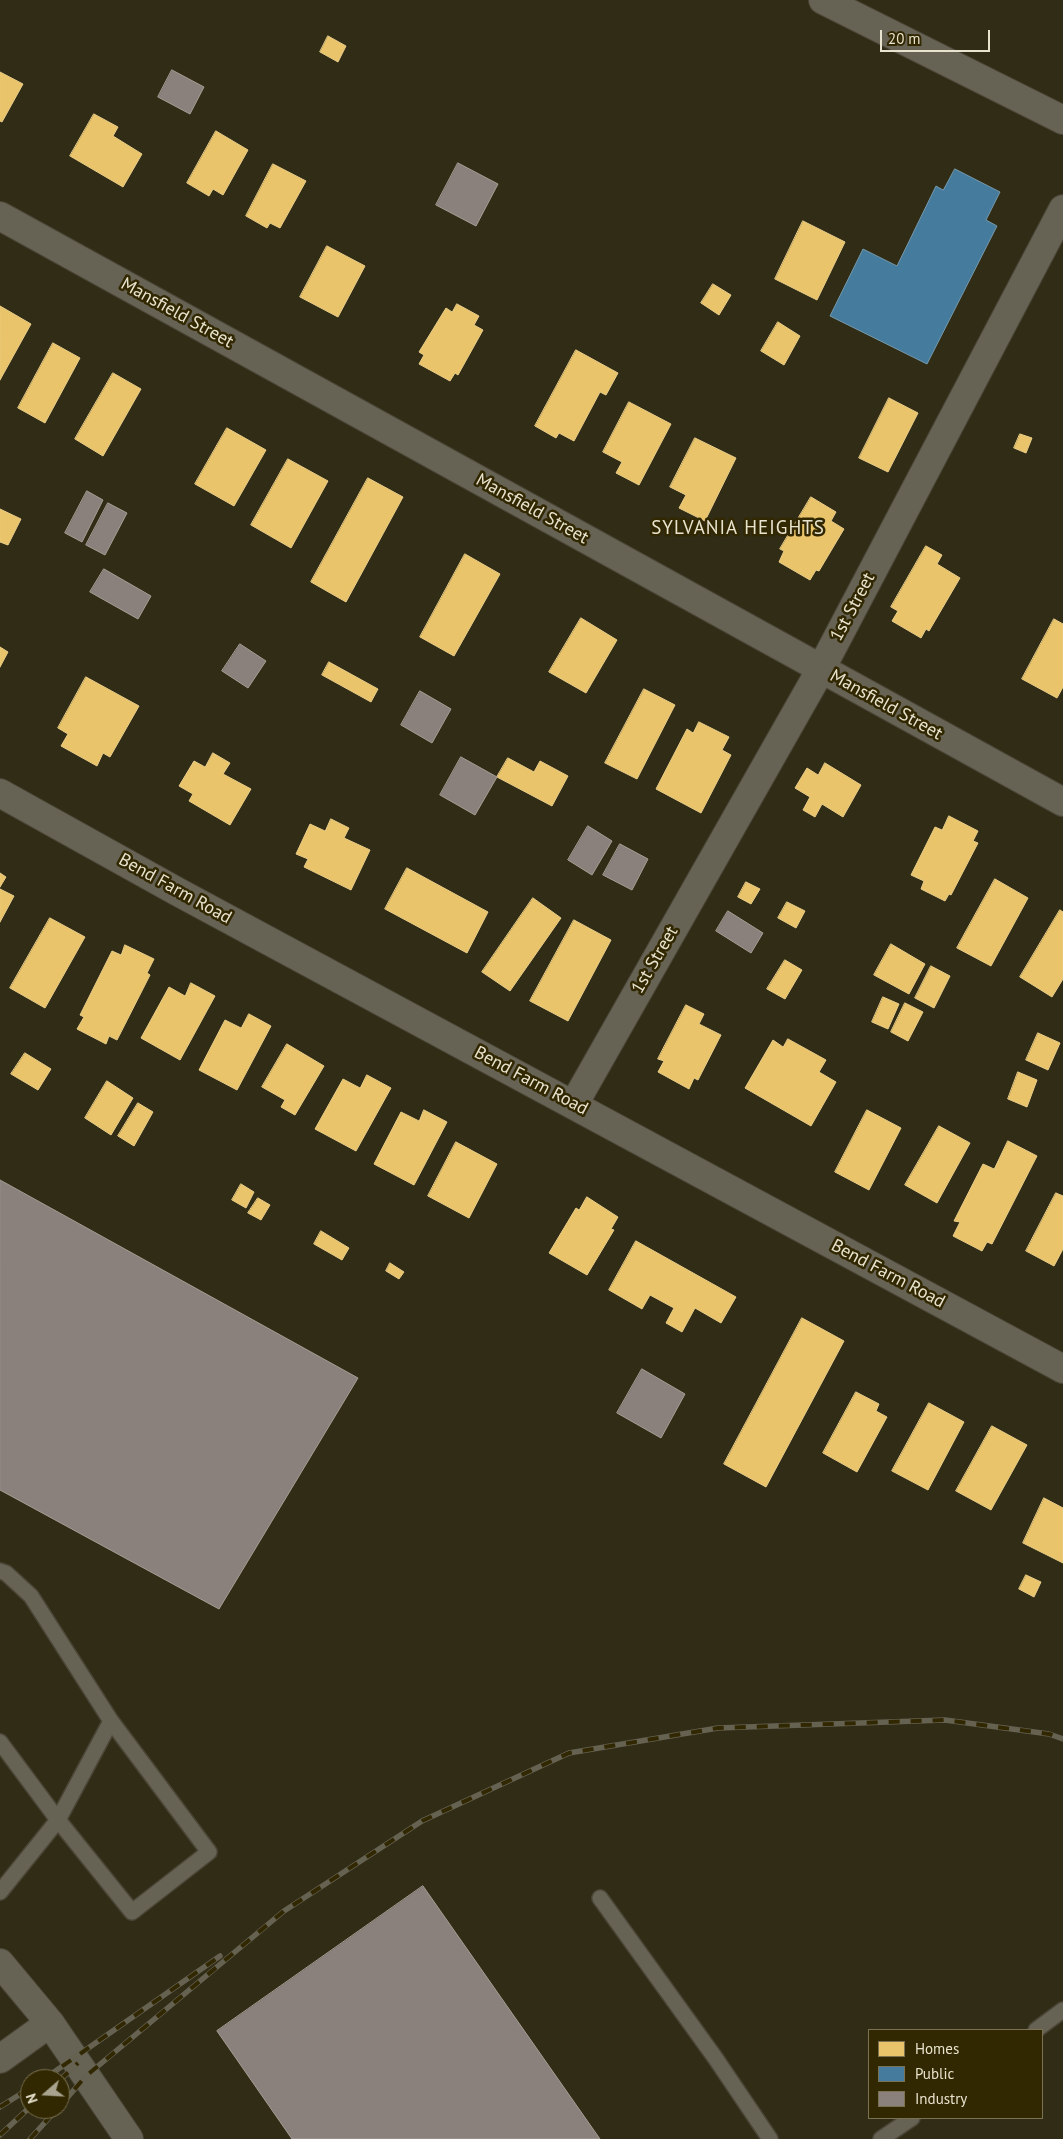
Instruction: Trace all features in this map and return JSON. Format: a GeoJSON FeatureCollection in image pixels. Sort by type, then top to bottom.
{"type":"FeatureCollection","features":[{"type":"Feature","properties":{"kind":"street"},"geometry":{"type":"LineString","coordinates":[[823,0],[1063,120]]}},
{"type":"Feature","properties":{"kind":"street","name":"1st Street"},"geometry":{"type":"LineString","coordinates":[[574,1104],[821,668],[1063,209]]}},
{"type":"Feature","properties":{"kind":"street","name":"Mansfield Street"},"geometry":{"type":"LineString","coordinates":[[0,216],[1063,802]]}},
{"type":"Feature","properties":{"kind":"street","name":"Bend Farm Road"},"geometry":{"type":"LineString","coordinates":[[0,793],[178,892],[1063,1369]]}},
{"type":"Feature","properties":{"kind":"street"},"geometry":{"type":"LineString","coordinates":[[0,1963],[50,2023],[129,2139]]}},
{"type":"Feature","properties":{"kind":"street"},"geometry":{"type":"LineString","coordinates":[[0,2059],[50,2023]]}},
{"type":"Feature","properties":{"kind":"lane"},"geometry":{"type":"LineString","coordinates":[[0,1571],[6,1573],[31,1596],[111,1721],[209,1852],[132,1912],[58,1820],[0,1742]]}},
{"type":"Feature","properties":{"kind":"lane"},"geometry":{"type":"LineString","coordinates":[[0,1892],[58,1820],[111,1721]]}},
{"type":"Feature","properties":{"kind":"lane"},"geometry":{"type":"LineString","coordinates":[[600,1898],[716,2059],[770,2139]]}},
{"type":"Feature","properties":{"kind":"lane"},"geometry":{"type":"LineString","coordinates":[[1037,2029],[1063,2010]]}},
{"type":"Feature","properties":{"kind":"lane"},"geometry":{"type":"LineString","coordinates":[[882,2139],[911,2119]]}},
{"type":"Feature","properties":{"kind":"building: Homes"},"geometry":{"type":"Polygon","coordinates":[[[328,36],[346,46],[338,62],[320,52],[328,36]]]}},
{"type":"Feature","properties":{"kind":"building: Homes"},"geometry":{"type":"Polygon","coordinates":[[[0,72],[23,84],[2,122],[0,121],[0,72]]]}},
{"type":"Feature","properties":{"kind":"building: Homes"},"geometry":{"type":"Polygon","coordinates":[[[94,114],[118,127],[113,136],[142,154],[123,187],[70,156],[94,114]]]}},
{"type":"Feature","properties":{"kind":"building: Homes"},"geometry":{"type":"Polygon","coordinates":[[[216,131],[248,150],[223,195],[213,189],[209,196],[187,183],[216,131]]]}},
{"type":"Feature","properties":{"kind":"building: Homes"},"geometry":{"type":"Polygon","coordinates":[[[273,164],[306,181],[280,228],[270,223],[267,228],[246,216],[273,164]]]}},
{"type":"Feature","properties":{"kind":"building: Homes"},"geometry":{"type":"Polygon","coordinates":[[[803,221],[845,242],[817,300],[775,279],[803,221]]]}},
{"type":"Feature","properties":{"kind":"building: Homes"},"geometry":{"type":"Polygon","coordinates":[[[327,246],[365,266],[338,317],[300,297],[327,246]]]}},
{"type":"Feature","properties":{"kind":"building: Homes"},"geometry":{"type":"Polygon","coordinates":[[[713,284],[731,295],[719,315],[701,303],[713,284]]]}},
{"type":"Feature","properties":{"kind":"building: Homes"},"geometry":{"type":"Polygon","coordinates":[[[457,304],[479,316],[474,325],[483,330],[458,375],[455,373],[450,381],[419,364],[424,355],[419,352],[446,308],[452,312],[457,304]]]}},
{"type":"Feature","properties":{"kind":"building: Homes"},"geometry":{"type":"Polygon","coordinates":[[[0,306],[31,324],[0,380],[0,306]]]}},
{"type":"Feature","properties":{"kind":"building: Homes"},"geometry":{"type":"Polygon","coordinates":[[[778,322],[800,336],[784,365],[761,351],[778,322]]]}},
{"type":"Feature","properties":{"kind":"building: Homes"},"geometry":{"type":"Polygon","coordinates":[[[53,343],[80,358],[45,423],[18,408],[53,343]]]}},
{"type":"Feature","properties":{"kind":"building: Homes"},"geometry":{"type":"Polygon","coordinates":[[[576,350],[618,373],[606,395],[600,392],[574,441],[559,433],[556,438],[535,426],[576,350]]]}},
{"type":"Feature","properties":{"kind":"building: Homes"},"geometry":{"type":"Polygon","coordinates":[[[113,373],[141,389],[103,456],[75,439],[113,373]]]}},
{"type":"Feature","properties":{"kind":"building: Homes"},"geometry":{"type":"Polygon","coordinates":[[[889,398],[918,413],[888,472],[859,458],[889,398]]]}},
{"type":"Feature","properties":{"kind":"building: Homes"},"geometry":{"type":"Polygon","coordinates":[[[629,402],[671,424],[639,485],[616,473],[622,462],[603,452],[629,402]]]}},
{"type":"Feature","properties":{"kind":"building: Homes"},"geometry":{"type":"Polygon","coordinates":[[[227,428],[266,450],[234,506],[195,484],[227,428]]]}},
{"type":"Feature","properties":{"kind":"building: Homes"},"geometry":{"type":"Polygon","coordinates":[[[1020,434],[1032,438],[1026,453],[1014,448],[1020,434]]]}},
{"type":"Feature","properties":{"kind":"building: Homes"},"geometry":{"type":"Polygon","coordinates":[[[695,438],[736,458],[705,521],[679,508],[686,495],[670,487],[695,438]]]}},
{"type":"Feature","properties":{"kind":"building: Homes"},"geometry":{"type":"Polygon","coordinates":[[[288,459],[328,481],[291,548],[251,525],[288,459]]]}},
{"type":"Feature","properties":{"kind":"building: Homes"},"geometry":{"type":"Polygon","coordinates":[[[368,478],[403,497],[346,602],[311,582],[368,478]]]}},
{"type":"Feature","properties":{"kind":"building: Homes"},"geometry":{"type":"Polygon","coordinates":[[[811,497],[836,512],[831,521],[844,529],[819,571],[816,570],[810,580],[779,562],[784,551],[780,549],[811,497]]]}},
{"type":"Feature","properties":{"kind":"building: Homes"},"geometry":{"type":"Polygon","coordinates":[[[0,509],[21,519],[8,545],[0,542],[0,509]]]}},
{"type":"Feature","properties":{"kind":"building: Homes"},"geometry":{"type":"Polygon","coordinates":[[[926,546],[942,555],[937,564],[960,578],[929,631],[926,629],[921,638],[892,621],[898,611],[891,607],[926,546]]]}},
{"type":"Feature","properties":{"kind":"building: Homes"},"geometry":{"type":"Polygon","coordinates":[[[465,554],[500,574],[454,656],[420,637],[465,554]]]}},
{"type":"Feature","properties":{"kind":"building: Homes"},"geometry":{"type":"Polygon","coordinates":[[[581,618],[617,640],[586,693],[549,672],[581,618]]]}},
{"type":"Feature","properties":{"kind":"building: Homes"},"geometry":{"type":"Polygon","coordinates":[[[1054,619],[1063,624],[1063,687],[1057,698],[1022,679],[1054,619]]]}},
{"type":"Feature","properties":{"kind":"building: Homes"},"geometry":{"type":"Polygon","coordinates":[[[0,647],[8,652],[0,667],[0,647]]]}},
{"type":"Feature","properties":{"kind":"building: Homes"},"geometry":{"type":"Polygon","coordinates":[[[329,662],[378,689],[371,702],[322,675],[329,662]]]}},
{"type":"Feature","properties":{"kind":"building: Homes"},"geometry":{"type":"Polygon","coordinates":[[[86,677],[139,706],[110,757],[103,753],[97,766],[61,746],[68,734],[58,728],[86,677]]]}},
{"type":"Feature","properties":{"kind":"building: Homes"},"geometry":{"type":"Polygon","coordinates":[[[644,689],[675,705],[637,779],[605,763],[644,689]]]}},
{"type":"Feature","properties":{"kind":"building: Homes"},"geometry":{"type":"Polygon","coordinates":[[[699,722],[729,737],[722,750],[731,755],[701,813],[656,789],[687,729],[693,733],[699,722]]]}},
{"type":"Feature","properties":{"kind":"building: Homes"},"geometry":{"type":"Polygon","coordinates":[[[213,753],[230,763],[223,774],[251,789],[230,825],[189,801],[193,794],[179,786],[194,761],[205,767],[213,753]]]}},
{"type":"Feature","properties":{"kind":"building: Homes"},"geometry":{"type":"Polygon","coordinates":[[[508,758],[534,772],[540,761],[568,776],[552,806],[497,777],[508,758]]]}},
{"type":"Feature","properties":{"kind":"building: Homes"},"geometry":{"type":"Polygon","coordinates":[[[825,763],[861,785],[843,817],[822,804],[815,817],[803,810],[810,797],[795,788],[807,768],[818,775],[825,763]]]}},
{"type":"Feature","properties":{"kind":"building: Homes"},"geometry":{"type":"Polygon","coordinates":[[[949,816],[978,831],[973,841],[978,843],[951,895],[949,894],[945,901],[921,889],[924,881],[911,875],[935,827],[942,830],[949,816]]]}},
{"type":"Feature","properties":{"kind":"building: Homes"},"geometry":{"type":"Polygon","coordinates":[[[331,819],[349,828],[344,838],[370,850],[351,890],[304,867],[308,859],[296,854],[310,824],[325,831],[331,819]]]}},
{"type":"Feature","properties":{"kind":"building: Homes"},"geometry":{"type":"Polygon","coordinates":[[[407,868],[488,912],[467,953],[385,909],[407,868]]]}},
{"type":"Feature","properties":{"kind":"building: Homes"},"geometry":{"type":"Polygon","coordinates":[[[0,873],[6,877],[0,887],[0,873]]]}},
{"type":"Feature","properties":{"kind":"building: Homes"},"geometry":{"type":"Polygon","coordinates":[[[995,879],[1028,898],[991,966],[957,948],[995,879]]]}},
{"type":"Feature","properties":{"kind":"building: Homes"},"geometry":{"type":"Polygon","coordinates":[[[746,882],[760,889],[751,904],[738,897],[746,882]]]}},
{"type":"Feature","properties":{"kind":"building: Homes"},"geometry":{"type":"Polygon","coordinates":[[[0,889],[14,896],[0,922],[0,889]]]}},
{"type":"Feature","properties":{"kind":"building: Homes"},"geometry":{"type":"Polygon","coordinates":[[[533,898],[561,918],[510,991],[482,972],[533,898]]]}},
{"type":"Feature","properties":{"kind":"building: Homes"},"geometry":{"type":"Polygon","coordinates":[[[787,902],[805,911],[796,928],[778,918],[787,902]]]}},
{"type":"Feature","properties":{"kind":"building: Homes"},"geometry":{"type":"Polygon","coordinates":[[[1060,910],[1063,912],[1063,979],[1052,997],[1020,977],[1060,910]]]}},
{"type":"Feature","properties":{"kind":"building: Homes"},"geometry":{"type":"Polygon","coordinates":[[[50,918],[85,937],[45,1008],[10,988],[50,918]]]}},
{"type":"Feature","properties":{"kind":"building: Homes"},"geometry":{"type":"Polygon","coordinates":[[[574,920],[611,940],[568,1021],[530,1001],[574,920]]]}},
{"type":"Feature","properties":{"kind":"building: Homes"},"geometry":{"type":"Polygon","coordinates":[[[891,944],[925,964],[909,994],[874,975],[891,944]]]}},
{"type":"Feature","properties":{"kind":"building: Homes"},"geometry":{"type":"Polygon","coordinates":[[[125,945],[154,959],[147,973],[150,975],[117,1040],[109,1036],[106,1044],[77,1029],[84,1017],[80,1015],[112,951],[121,955],[125,945]]]}},
{"type":"Feature","properties":{"kind":"building: Homes"},"geometry":{"type":"Polygon","coordinates":[[[785,960],[802,970],[785,999],[767,989],[785,960]]]}},
{"type":"Feature","properties":{"kind":"building: Homes"},"geometry":{"type":"Polygon","coordinates":[[[931,966],[950,976],[934,1008],[915,998],[931,966]]]}},
{"type":"Feature","properties":{"kind":"building: Homes"},"geometry":{"type":"Polygon","coordinates":[[[191,983],[215,996],[180,1060],[141,1038],[169,987],[185,996],[191,983]]]}},
{"type":"Feature","properties":{"kind":"building: Homes"},"geometry":{"type":"Polygon","coordinates":[[[883,997],[899,1004],[888,1029],[872,1022],[883,997]]]}},
{"type":"Feature","properties":{"kind":"building: Homes"},"geometry":{"type":"Polygon","coordinates":[[[905,1003],[923,1012],[908,1041],[891,1032],[905,1003]]]}},
{"type":"Feature","properties":{"kind":"building: Homes"},"geometry":{"type":"Polygon","coordinates":[[[686,1005],[704,1014],[699,1024],[721,1035],[698,1080],[694,1078],[689,1089],[658,1072],[664,1061],[658,1059],[686,1005]]]}},
{"type":"Feature","properties":{"kind":"building: Homes"},"geometry":{"type":"Polygon","coordinates":[[[249,1014],[271,1026],[237,1090],[199,1070],[225,1020],[241,1028],[249,1014]]]}},
{"type":"Feature","properties":{"kind":"building: Homes"},"geometry":{"type":"Polygon","coordinates":[[[1038,1033],[1060,1043],[1048,1070],[1026,1060],[1038,1033]]]}},
{"type":"Feature","properties":{"kind":"building: Homes"},"geometry":{"type":"Polygon","coordinates":[[[788,1039],[826,1060],[819,1072],[836,1082],[811,1126],[745,1088],[773,1040],[783,1047],[788,1039]]]}},
{"type":"Feature","properties":{"kind":"building: Homes"},"geometry":{"type":"Polygon","coordinates":[[[287,1044],[324,1066],[295,1115],[281,1107],[285,1100],[262,1087],[287,1044]]]}},
{"type":"Feature","properties":{"kind":"building: Homes"},"geometry":{"type":"Polygon","coordinates":[[[25,1053],[51,1069],[38,1090],[11,1074],[25,1053]]]}},
{"type":"Feature","properties":{"kind":"building: Homes"},"geometry":{"type":"Polygon","coordinates":[[[1018,1072],[1037,1080],[1027,1107],[1008,1099],[1018,1072]]]}},
{"type":"Feature","properties":{"kind":"building: Homes"},"geometry":{"type":"Polygon","coordinates":[[[367,1075],[391,1088],[356,1151],[315,1129],[343,1079],[360,1088],[367,1075]]]}},
{"type":"Feature","properties":{"kind":"building: Homes"},"geometry":{"type":"Polygon","coordinates":[[[107,1081],[133,1098],[111,1135],[85,1118],[107,1081]]]}},
{"type":"Feature","properties":{"kind":"building: Homes"},"geometry":{"type":"Polygon","coordinates":[[[138,1103],[153,1112],[134,1146],[118,1136],[138,1103]]]}},
{"type":"Feature","properties":{"kind":"building: Homes"},"geometry":{"type":"Polygon","coordinates":[[[424,1110],[447,1122],[414,1185],[374,1164],[401,1112],[419,1121],[424,1110]]]}},
{"type":"Feature","properties":{"kind":"building: Homes"},"geometry":{"type":"Polygon","coordinates":[[[867,1110],[901,1128],[869,1190],[835,1172],[867,1110]]]}},
{"type":"Feature","properties":{"kind":"building: Homes"},"geometry":{"type":"Polygon","coordinates":[[[939,1126],[970,1143],[937,1203],[905,1185],[939,1126]]]}},
{"type":"Feature","properties":{"kind":"building: Homes"},"geometry":{"type":"Polygon","coordinates":[[[1008,1141],[1037,1156],[992,1244],[987,1242],[982,1251],[953,1236],[960,1222],[954,1221],[983,1164],[994,1169],[1008,1141]]]}},
{"type":"Feature","properties":{"kind":"building: Homes"},"geometry":{"type":"Polygon","coordinates":[[[456,1142],[497,1164],[469,1218],[428,1196],[456,1142]]]}},
{"type":"Feature","properties":{"kind":"building: Homes"},"geometry":{"type":"Polygon","coordinates":[[[241,1184],[254,1192],[246,1208],[232,1200],[241,1184]]]}},
{"type":"Feature","properties":{"kind":"building: Homes"},"geometry":{"type":"Polygon","coordinates":[[[1056,1193],[1063,1196],[1063,1249],[1054,1266],[1026,1251],[1056,1193]]]}},
{"type":"Feature","properties":{"kind":"building: Homes"},"geometry":{"type":"Polygon","coordinates":[[[587,1197],[618,1217],[611,1229],[614,1230],[587,1275],[549,1253],[576,1208],[579,1210],[587,1197]]]}},
{"type":"Feature","properties":{"kind":"building: Homes"},"geometry":{"type":"Polygon","coordinates":[[[258,1198],[270,1205],[261,1220],[248,1213],[258,1198]]]}},
{"type":"Feature","properties":{"kind":"building: Homes"},"geometry":{"type":"Polygon","coordinates":[[[321,1231],[349,1248],[342,1260],[314,1244],[321,1231]]]}},
{"type":"Feature","properties":{"kind":"building: Homes"},"geometry":{"type":"Polygon","coordinates":[[[636,1241],[736,1297],[721,1323],[695,1308],[682,1332],[666,1323],[674,1308],[650,1295],[642,1309],[609,1290],[636,1241]]]}},
{"type":"Feature","properties":{"kind":"building: Homes"},"geometry":{"type":"Polygon","coordinates":[[[390,1263],[404,1272],[399,1279],[386,1271],[390,1263]]]}},
{"type":"Feature","properties":{"kind":"building: Homes"},"geometry":{"type":"Polygon","coordinates":[[[802,1318],[844,1341],[766,1487],[724,1464],[802,1318]]]}},
{"type":"Feature","properties":{"kind":"building: Homes"},"geometry":{"type":"Polygon","coordinates":[[[856,1392],[879,1404],[876,1411],[887,1417],[857,1472],[823,1453],[856,1392]]]}},
{"type":"Feature","properties":{"kind":"building: Homes"},"geometry":{"type":"Polygon","coordinates":[[[929,1403],[964,1422],[928,1490],[892,1471],[929,1403]]]}},
{"type":"Feature","properties":{"kind":"building: Homes"},"geometry":{"type":"Polygon","coordinates":[[[992,1426],[1027,1445],[991,1510],[956,1491],[992,1426]]]}},
{"type":"Feature","properties":{"kind":"building: Homes"},"geometry":{"type":"Polygon","coordinates":[[[1044,1498],[1063,1508],[1063,1563],[1023,1543],[1044,1498]]]}},
{"type":"Feature","properties":{"kind":"building: Homes"},"geometry":{"type":"Polygon","coordinates":[[[1026,1575],[1041,1582],[1034,1597],[1019,1589],[1026,1575]]]}},
{"type":"Feature","properties":{"kind":"building: Public"},"geometry":{"type":"Polygon","coordinates":[[[955,169],[1000,192],[986,220],[997,226],[927,364],[830,316],[863,249],[897,266],[936,186],[943,190],[955,169]]]}},
{"type":"Feature","properties":{"kind":"building: Industry"},"geometry":{"type":"Polygon","coordinates":[[[172,70],[204,87],[190,114],[158,97],[172,70]]]}},
{"type":"Feature","properties":{"kind":"building: Industry"},"geometry":{"type":"Polygon","coordinates":[[[458,163],[498,184],[476,226],[436,205],[458,163]]]}},
{"type":"Feature","properties":{"kind":"building: Industry"},"geometry":{"type":"Polygon","coordinates":[[[87,491],[103,500],[82,542],[65,533],[87,491]]]}},
{"type":"Feature","properties":{"kind":"building: Industry"},"geometry":{"type":"Polygon","coordinates":[[[108,503],[127,513],[105,555],[86,545],[108,503]]]}},
{"type":"Feature","properties":{"kind":"building: Industry"},"geometry":{"type":"Polygon","coordinates":[[[104,569],[151,596],[138,619],[90,592],[104,569]]]}},
{"type":"Feature","properties":{"kind":"building: Industry"},"geometry":{"type":"Polygon","coordinates":[[[240,644],[266,661],[248,688],[222,671],[240,644]]]}},
{"type":"Feature","properties":{"kind":"building: Industry"},"geometry":{"type":"Polygon","coordinates":[[[420,691],[451,709],[432,743],[401,725],[420,691]]]}},
{"type":"Feature","properties":{"kind":"building: Industry"},"geometry":{"type":"Polygon","coordinates":[[[461,757],[497,777],[475,815],[440,795],[461,757]]]}},
{"type":"Feature","properties":{"kind":"building: Industry"},"geometry":{"type":"Polygon","coordinates":[[[588,826],[612,841],[592,875],[568,860],[588,826]]]}},
{"type":"Feature","properties":{"kind":"building: Industry"},"geometry":{"type":"Polygon","coordinates":[[[620,844],[648,859],[632,890],[603,875],[620,844]]]}},
{"type":"Feature","properties":{"kind":"building: Industry"},"geometry":{"type":"Polygon","coordinates":[[[728,911],[763,933],[751,953],[716,931],[728,911]]]}},
{"type":"Feature","properties":{"kind":"building: Industry"},"geometry":{"type":"Polygon","coordinates":[[[0,1180],[358,1378],[219,1609],[0,1490],[0,1180]]]}},
{"type":"Feature","properties":{"kind":"building: Industry"},"geometry":{"type":"Polygon","coordinates":[[[642,1369],[685,1394],[661,1438],[617,1413],[642,1369]]]}},
{"type":"Feature","properties":{"kind":"building: Industry"},"geometry":{"type":"Polygon","coordinates":[[[423,1886],[600,2139],[292,2139],[217,2031],[423,1886]]]}},
{"type":"Feature","properties":{"kind":"railway"},"geometry":{"type":"LineString","coordinates":[[70,2094],[86,2076],[284,1911],[422,1821],[569,1753],[718,1728],[945,1720],[1049,1734],[1063,1739]]}},
{"type":"Feature","properties":{"kind":"railway"},"geometry":{"type":"LineString","coordinates":[[58,2069],[220,1956]]}},
{"type":"Feature","properties":{"kind":"railway"},"geometry":{"type":"LineString","coordinates":[[70,2071],[78,2063]]}},
{"type":"Feature","properties":{"kind":"railway"},"geometry":{"type":"LineString","coordinates":[[0,2107],[20,2094]]}},
{"type":"Feature","properties":{"kind":"railway"},"geometry":{"type":"LineString","coordinates":[[0,2135],[20,2116]]}},
{"type":"Feature","properties":{"kind":"railway"},"geometry":{"type":"LineString","coordinates":[[30,2139],[48,2119]]}},
{"type":"Feature","properties":{"kind":"district","name":"SYLVANIA HEIGHTS"},"geometry":{"type":"Point","coordinates":[738,529]}}]}
